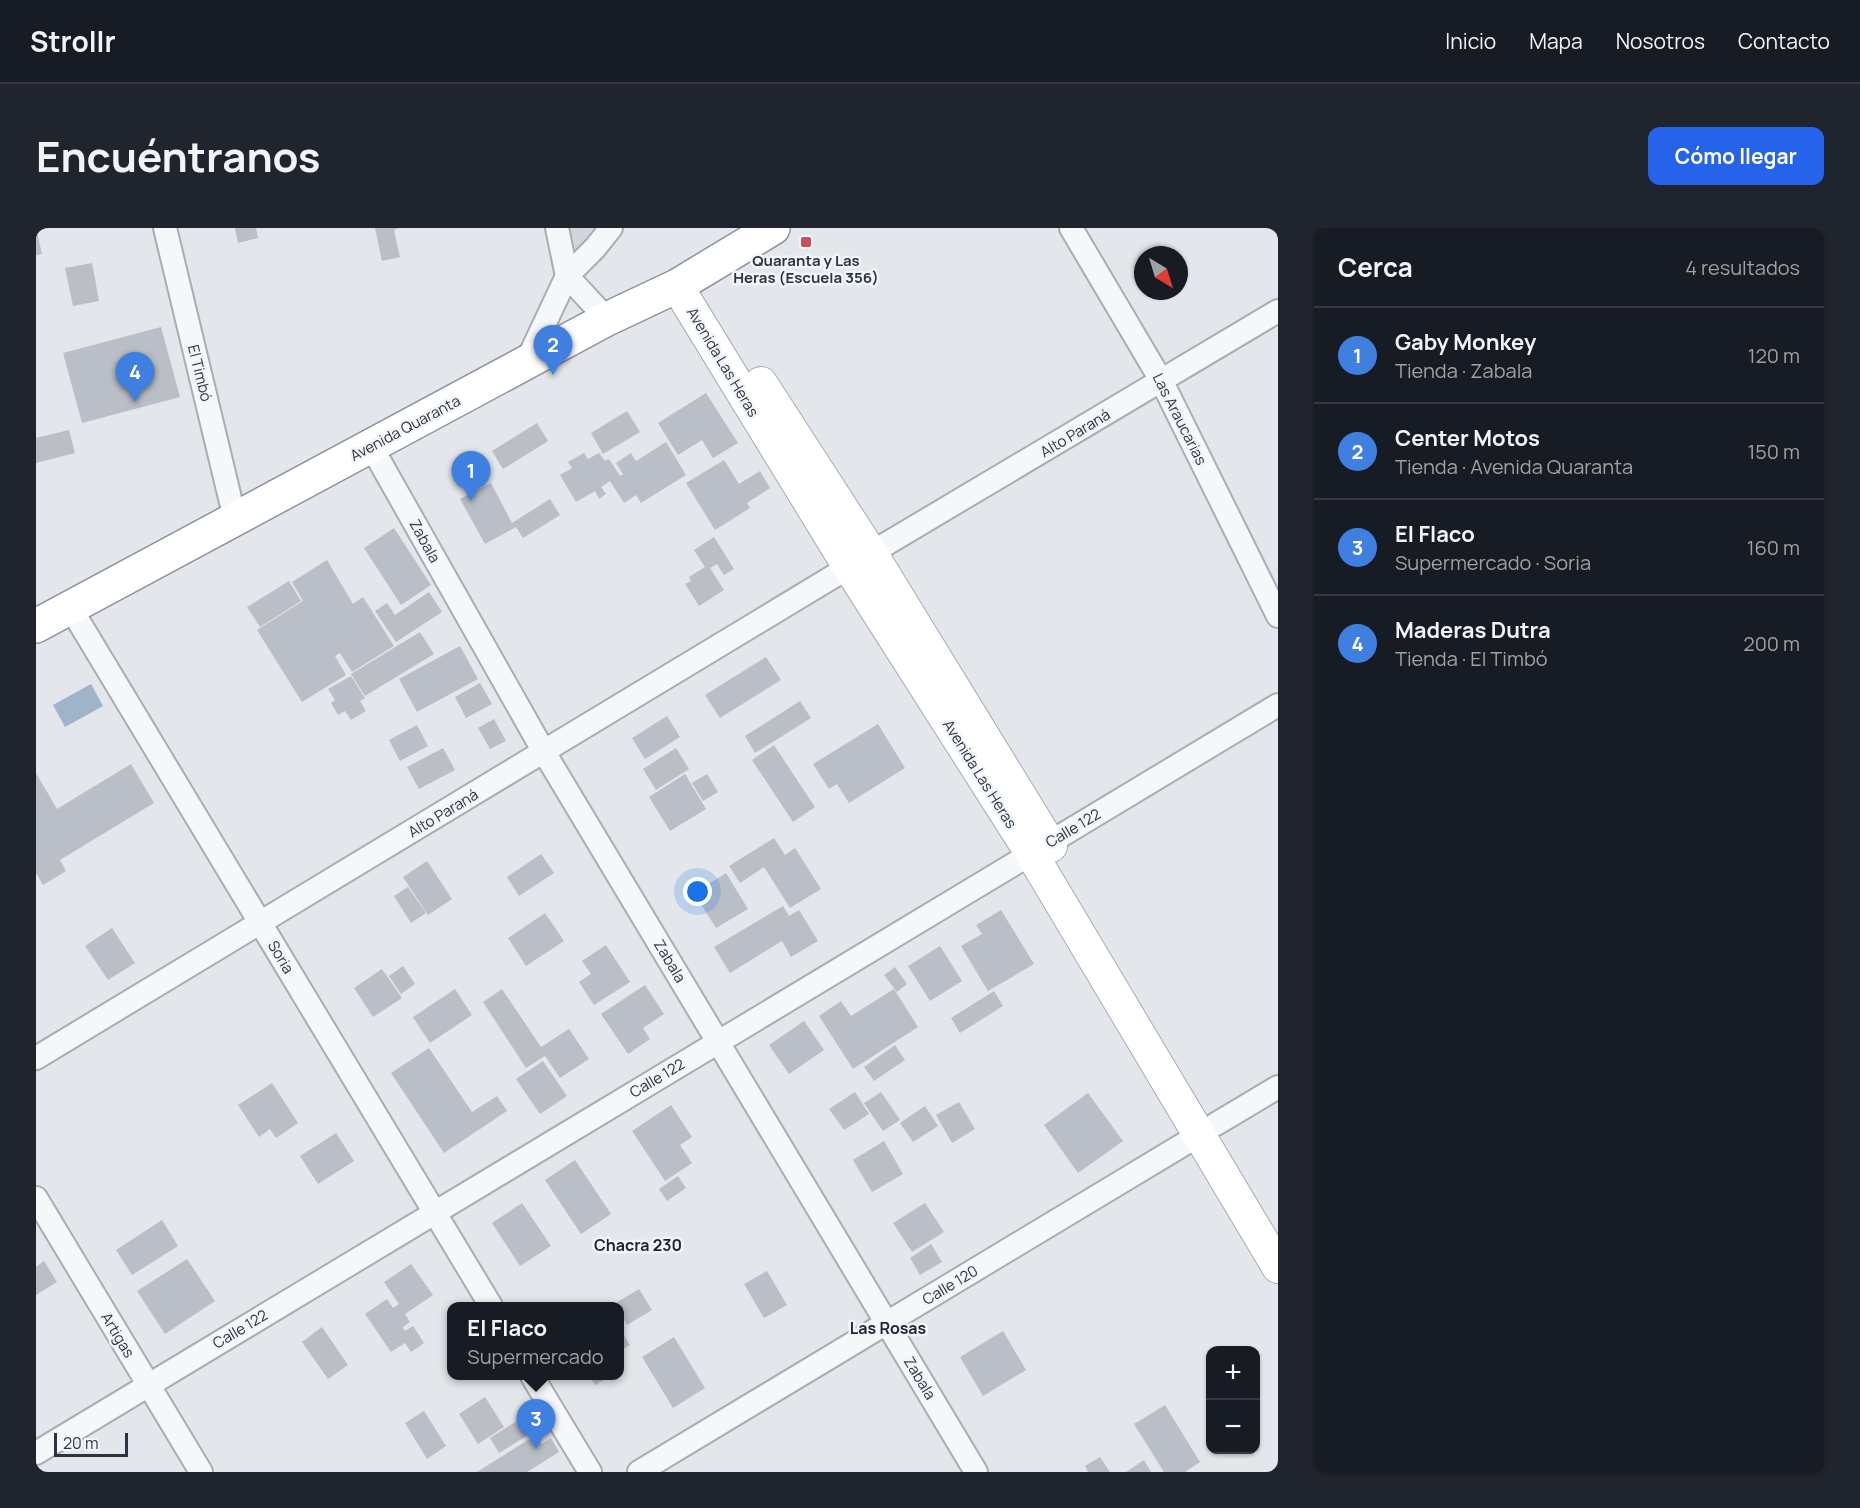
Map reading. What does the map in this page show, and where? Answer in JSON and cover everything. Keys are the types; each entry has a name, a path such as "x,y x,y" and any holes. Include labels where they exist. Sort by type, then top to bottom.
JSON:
{"highway":[{"name":"Avenida Quaranta","path":"36,626 607,319 685,281 773,228"}],"main road":[{"name":"Avenida Las Heras","path":"685,281 1040,848 1208,1130 1278,1267"},
{"name":"Avenida Las Heras","path":"1208,1130 1278,1229"}],"street":[{"name":"El Timbó","path":"165,228 235,519"},
{"path":"557,228 567,276 607,319"},
{"path":"526,363 567,276 595,249 611,228"},
{"name":"Las Araucarias","path":"1071,228 1162,382 1278,616"},
{"name":"Alto Paraná","path":"36,1058 860,560 1278,311"},
{"name":"Zabala","path":"371,446 544,752 976,1472"},
{"name":"Soria","path":"70,607 489,1302"},
{"name":"Calle 122","path":"36,1453 1278,705"},
{"name":"Calle 120","path":"639,1472 1278,1087"},
{"name":"Artigas","path":"36,1198 201,1472"},
{"path":"534,1380 590,1472"}],"shaded area":[{"path":"556,228 624,228 563,263"}],"water":[{"path":"91,684 103,706 65,727 53,705"}],"building":[{"path":"36,228 42,254 36,255"},
{"path":"235,228 256,228 258,238 238,243"},
{"path":"375,228 399,228 394,230 400,257 382,261"},
{"path":"92,263 99,301 73,306 65,268"},
{"path":"161,327 180,397 82,423 63,353"},
{"path":"706,393 738,443 713,458 702,440 678,455 658,423"},
{"path":"627,411 640,432 603,454 591,433"},
{"path":"537,423 548,441 503,469 492,451"},
{"path":"69,430 75,453 36,463 36,438"},
{"path":"666,442 686,475 641,503 636,495 624,503 610,481 601,487 606,494 599,499 595,491 576,502 560,475 572,468 568,462 584,453 588,459 599,453 605,461 609,459 620,476 623,474 616,463 631,453 636,461"},
{"path":"724,460 739,484 760,471 770,488 747,503 750,508 715,530 686,483"},
{"path":"491,483 512,523 550,499 560,515 523,538 516,527 485,544 460,499"},
{"path":"394,528 431,585 401,605 364,548"},
{"path":"714,537 734,569 724,575 717,564 710,568 724,590 699,606 685,584 691,581 689,577 705,567 694,550"},
{"path":"327,560 353,604 363,597 394,646 352,672 340,653 335,656 346,675 302,702 257,630 303,601 292,582"},
{"path":"289,581 301,601 260,627 247,607"},
{"path":"429,592 442,612 396,642 375,611 387,603 395,615"},
{"path":"420,632 434,654 365,696 351,674"},
{"path":"460,646 478,679 417,712 399,679"},
{"path":"766,657 781,680 720,718 705,695"},
{"path":"351,676 365,698 360,701 366,711 351,720 345,711 338,715 331,703 335,700 328,689"},
{"path":"480,683 492,704 466,718 455,697"},
{"path":"800,701 811,718 755,753 745,736"},
{"path":"667,716 680,737 645,759 632,738"},
{"path":"494,719 506,741 490,749 478,728"},
{"path":"878,724 905,768 849,803 837,784 829,789 813,764"},
{"path":"417,725 428,746 400,761 389,740"},
{"path":"774,745 815,807 793,822 752,760"},
{"path":"443,748 455,770 419,789 407,767"},
{"path":"676,748 689,769 656,790 643,769"},
{"path":"131,764 154,803 60,860 66,871 43,885 36,873 36,773 57,809"},
{"path":"685,774 706,809 670,831 649,797"},
{"path":"707,774 718,792 703,801 692,783"},
{"path":"774,838 785,855 795,848 821,889 790,908 764,867 740,883 729,866"},
{"path":"541,854 554,873 519,896 507,877"},
{"path":"427,861 452,899 428,915 403,877"},
{"path":"726,873 748,909 716,928 694,893"},
{"path":"408,887 426,913 411,923 394,896"},
{"path":"783,906 789,916 799,910 818,941 791,957 782,941 730,973 714,947"},
{"path":"1001,910 1034,964 988,991 961,946 982,934 976,925"},
{"path":"545,913 564,941 526,966 508,938"},
{"path":"112,928 135,963 108,980 85,946"},
{"path":"606,945 630,982 594,1005 579,982 591,974 582,961"},
{"path":"940,946 962,981 930,1001 908,966"},
{"path":"403,966 415,984 401,994 389,976"},
{"path":"895,967 907,984 897,992 884,975"},
{"path":"382,969 402,998 373,1017 354,988"},
{"path":"645,985 664,1014 643,1028 650,1039 628,1054 601,1014"},
{"path":"455,989 472,1015 430,1043 413,1017"},
{"path":"502,989 541,1047 569,1029 589,1059 560,1078 545,1056 526,1068 483,1002"},
{"path":"894,989 918,1027 853,1069 819,1016 841,1001 851,1016"},
{"path":"994,991 1003,1006 960,1033 951,1018"},
{"path":"804,1021 824,1050 789,1074 769,1045"},
{"path":"895,1045 905,1060 874,1081 864,1067"},
{"path":"429,1048 472,1112 497,1096 507,1111 444,1153 391,1073"},
{"path":"543,1061 567,1096 540,1114 516,1079"},
{"path":"272,1083 298,1123 276,1138 270,1129 259,1137 238,1105"},
{"path":"855,1092 869,1114 844,1130 829,1109"},
{"path":"881,1092 900,1120 883,1131 864,1103"},
{"path":"1088,1093 1123,1141 1078,1173 1044,1125"},
{"path":"959,1102 975,1129 952,1143 936,1115"},
{"path":"671,1105 692,1137 680,1145 692,1163 665,1181 632,1131"},
{"path":"925,1106 938,1126 913,1142 900,1123"},
{"path":"336,1133 354,1161 318,1184 300,1156"},
{"path":"884,1141 903,1174 872,1192 853,1160"},
{"path":"575,1160 611,1214 581,1234 545,1180"},
{"path":"678,1176 686,1188 667,1201 659,1189"},
{"path":"522,1203 551,1246 520,1266 492,1223"},
{"path":"925,1203 944,1232 912,1252 893,1223"},
{"path":"162,1220 178,1246 132,1275 116,1250"},
{"path":"931,1244 942,1262 920,1275 910,1258"},
{"path":"187,1259 215,1301 165,1334 137,1291"},
{"path":"44,1261 57,1282 36,1295 36,1267"},
{"path":"411,1264 433,1295 405,1314 410,1322 403,1327 405,1331 413,1326 424,1343 411,1352 405,1343 391,1352 365,1314 387,1299 393,1308 399,1304 384,1282"},
{"path":"767,1271 787,1305 764,1318 744,1284"},
{"path":"639,1289 652,1310 627,1325 624,1320 624,1302 617,1302"},
{"path":"322,1327 348,1365 328,1379 302,1342"},
{"path":"1003,1331 1026,1370 983,1396 960,1357"},
{"path":"624,1335 630,1345 624,1349"},
{"path":"674,1337 705,1388 673,1408 642,1357"},
{"path":"592,1380 604,1380 595,1385"},
{"path":"485,1397 504,1427 478,1444 459,1414"},
{"path":"1165,1405 1200,1462 1185,1472 1164,1472 1134,1424"},
{"path":"424,1411 446,1446 427,1459 405,1423"},
{"path":"531,1412 541,1427 499,1453 490,1438"},
{"path":"536,1435 542,1444 551,1438 559,1452 527,1472 477,1472"},
{"path":"1100,1457 1110,1472 1088,1472 1085,1466"},
{"path":"1144,1460 1151,1472 1126,1472"}],"place":[{"name":"Quaranta y Las Heras (Escuela 356)","path":"806,242"},
{"name":"Center Motos","path":"553,375"},
{"name":"Maderas Dutra","path":"135,402"},
{"name":"Gaby Monkey","path":"471,501"},
{"name":"El Flaco","path":"536,1449"}],"district":[{"name":"Chacra 230","path":"638,1245"},
{"name":"Las Rosas","path":"888,1328"}]}
